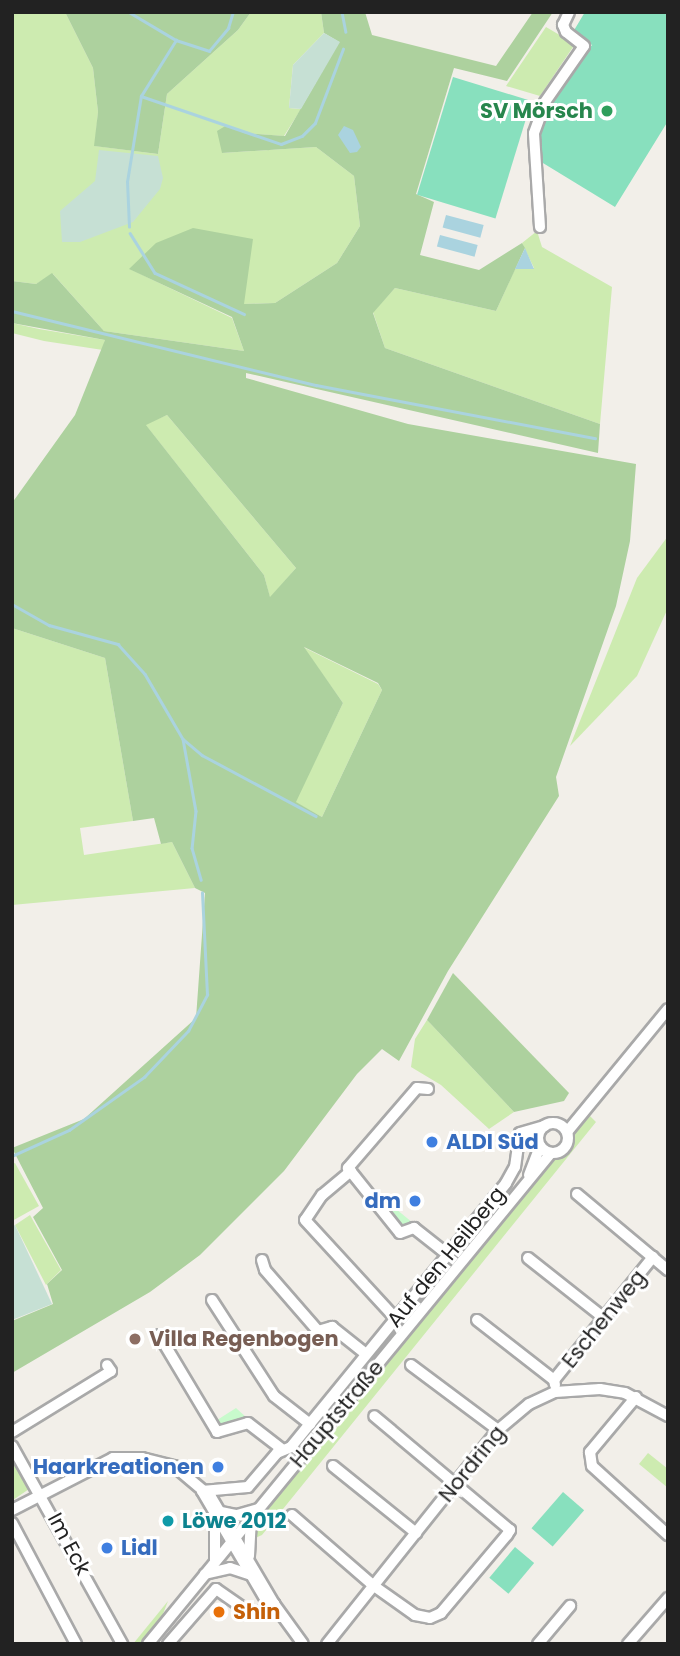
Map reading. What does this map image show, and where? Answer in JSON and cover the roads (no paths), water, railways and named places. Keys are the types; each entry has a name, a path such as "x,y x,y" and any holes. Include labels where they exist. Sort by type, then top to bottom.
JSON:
{"street":[{"path":"540,227 534,133 545,102 584,46 566,32 563,25 569,12"},
{"name":"Hauptstraße","path":"148,1644 551,1153 565,1147 563,1128 589,1104 668,1009"},
{"path":"428,1089 417,1088 348,1168 400,1233 414,1228 447,1254"},
{"path":"551,1153 539,1141 518,1139 524,1129 545,1126 563,1128"},
{"name":"Hauptstraße","path":"525,1184 545,1126"},
{"name":"Auf den Heilberg","path":"202,1491 248,1487 283,1450 291,1447 512,1174 518,1139"},
{"path":"351,1171 322,1195 305,1220 395,1318"},
{"path":"577,1194 668,1270"},
{"path":"528,1258 604,1318"},
{"name":"Eschenweg","path":"554,1380 653,1258"},
{"path":"262,1260 265,1270 318,1331 332,1327 366,1354"},
{"path":"212,1300 274,1396 310,1424"},
{"path":"477,1320 554,1380 555,1392"},
{"path":"159,1335 217,1432 248,1423 283,1450"},
{"path":"12,1432 111,1371 107,1365"},
{"path":"411,1365 498,1430"},
{"name":"Nordring","path":"327,1644 498,1430 529,1404 555,1392 588,1388 636,1397 668,1416"},
{"path":"636,1397 590,1452 592,1466 668,1535"},
{"path":"292,1515 374,1586 415,1615 430,1618 441,1613 510,1530 374,1416"},
{"name":"Im Eck","path":"12,1446 42,1494 122,1644"},
{"path":"12,1510 113,1458 128,1456 174,1466 202,1491 233,1539 266,1600 274,1604"},
{"path":"333,1466 416,1533"},
{"path":"218,1515 255,1513 249,1559"},
{"path":"215,1561 218,1515"},
{"path":"12,1523 76,1644"},
{"path":"233,1539 249,1559 274,1604 303,1644"},
{"path":"205,1574 230,1568 250,1574"},
{"path":"168,1644 216,1589 256,1614 274,1604"},
{"path":"628,1644 668,1598"},
{"path":"538,1644 570,1606"}],"water":[{"path":"344,126 353,130 361,147 357,152 350,153 338,135"},
{"path":"446,215 484,225 480,238 443,228"},
{"path":"440,235 478,245 475,257 437,247"},
{"path":"525,248 534,269 515,269"}],"waterway":[{"path":"129,12 176,40 209,51 228,28 233,12"},
{"path":"342,12 346,32"},
{"path":"129,227 127,182 141,96 176,40"},
{"path":"141,96 281,144 302,136 315,123 343,49"},
{"path":"130,233 155,273 244,314"},
{"path":"12,311 316,385 595,438"},
{"path":"12,604 49,625 118,644 145,674 183,739 202,755 316,816"},
{"path":"183,739 196,811 192,848 201,880"},
{"path":"12,1156 69,1130 144,1077 188,1031 207,995 202,893"}],"place":[{"name":"SV Mörsch","path":"607,111"},
{"name":"ALDI Süd","path":"432,1142"},
{"name":"dm","path":"415,1201"},
{"name":"Villa Regenbogen","path":"135,1339"},
{"name":"Haarkreationen","path":"218,1467"},
{"name":"Löwe 2012","path":"168,1521"},
{"name":"Lidl","path":"107,1548"},
{"name":"Shin","path":"219,1612"}]}
